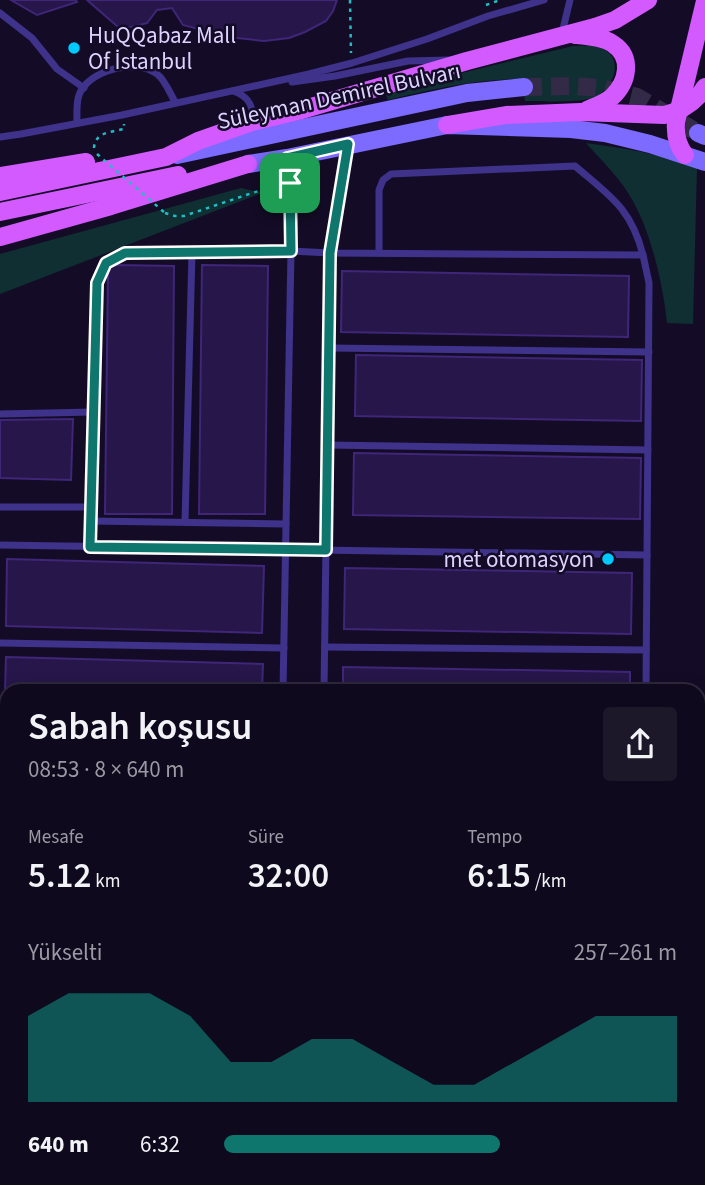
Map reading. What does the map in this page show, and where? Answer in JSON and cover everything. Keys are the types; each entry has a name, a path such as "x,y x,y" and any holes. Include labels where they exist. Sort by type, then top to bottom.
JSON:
{"main road":[{"path":"0,192 166,157 198,141 252,122 595,27 615,20 648,0"},
{"path":"685,155 676,135 677,112 705,1"},
{"path":"562,34 610,42 617,46 626,61 627,72 613,96 581,112"},
{"name":"Süleyman Demirel Bulvarı","path":"166,157 467,93 524,87"},
{"path":"447,125 506,115 581,112 653,115 677,112 691,103 705,87"},
{"name":"Süleyman Demirel Bulvarı","path":"248,164 447,125 571,129 605,133 705,162"},
{"path":"0,176 134,155 166,157"},
{"path":"0,212 185,173 248,164"},
{"path":"0,237 248,164"}],"lane":[{"path":"0,137 122,115 352,63 488,16 544,0"},
{"path":"562,34 570,0"},
{"path":"0,13 32,38 57,69 84,88"},
{"path":"260,85 335,76 408,61 467,61"},
{"path":"77,123 79,95 92,77 111,69 138,67 156,73 175,102"},
{"path":"232,91 248,99 253,107 252,122"},
{"path":"324,684 330,253 348,144"},
{"path":"283,684 291,251 287,158"},
{"path":"379,253 379,190 383,180 391,174 575,166 620,205 636,232 649,283 646,684"},
{"path":"185,522 192,252"},
{"path":"90,547 97,283 106,263 125,253 192,252 643,255"},
{"path":"329,348 649,352"},
{"path":"0,414 94,412"},
{"path":"327,445 648,450"},
{"path":"0,508 91,508"},
{"path":"91,521 286,524"},
{"path":"0,545 647,555"},
{"path":"0,643 284,648"},
{"path":"324,647 646,650"}],"path":[{"path":"349,0 352,63"},
{"path":"122,115 124,129 98,136 94,145 97,155 165,213 184,216 290,183"}],"green space":[{"path":"573,46 601,48 609,53 615,67 614,75 606,89 586,100 525,101 522,79 471,83 388,100 385,93 429,81"},
{"path":"586,143 656,155 697,167 693,324 667,323 659,273 636,206 614,173"},
{"path":"241,188 262,193 0,294 0,254"}],"building":[{"path":"11,0 76,0 77,2 37,15"},
{"path":"87,0 337,0 326,21 289,38 264,41 228,37 183,25 172,8 157,10 147,23 131,27 117,26"},
{"path":"202,265 268,266 265,514 199,514"},
{"path":"174,266 172,514 105,514 108,272 110,267"},
{"path":"342,271 629,276 628,337 341,332"},
{"path":"356,355 642,360 641,421 355,416"},
{"path":"73,419 71,480 0,478 0,420"},
{"path":"354,453 641,458 640,519 353,515"},
{"path":"7,559 264,566 262,633 6,626"},
{"path":"345,568 632,573 631,634 344,629"},
{"path":"6,657 263,664 262,684 5,684"},
{"path":"343,667 630,672 630,684 343,684"}],"tunnel":[{"path":"524,87 601,88 637,97 698,133"}],"place":[{"name":"HuQQabaz Mall Of İstanbul","path":"74,48"},
{"name":"met otomasyon","path":"608,559"}],"route":[{"path":"348,144 330,253 326,550 90,547 97,283 106,263 125,253 291,251 290,183 287,158 348,144"}]}
